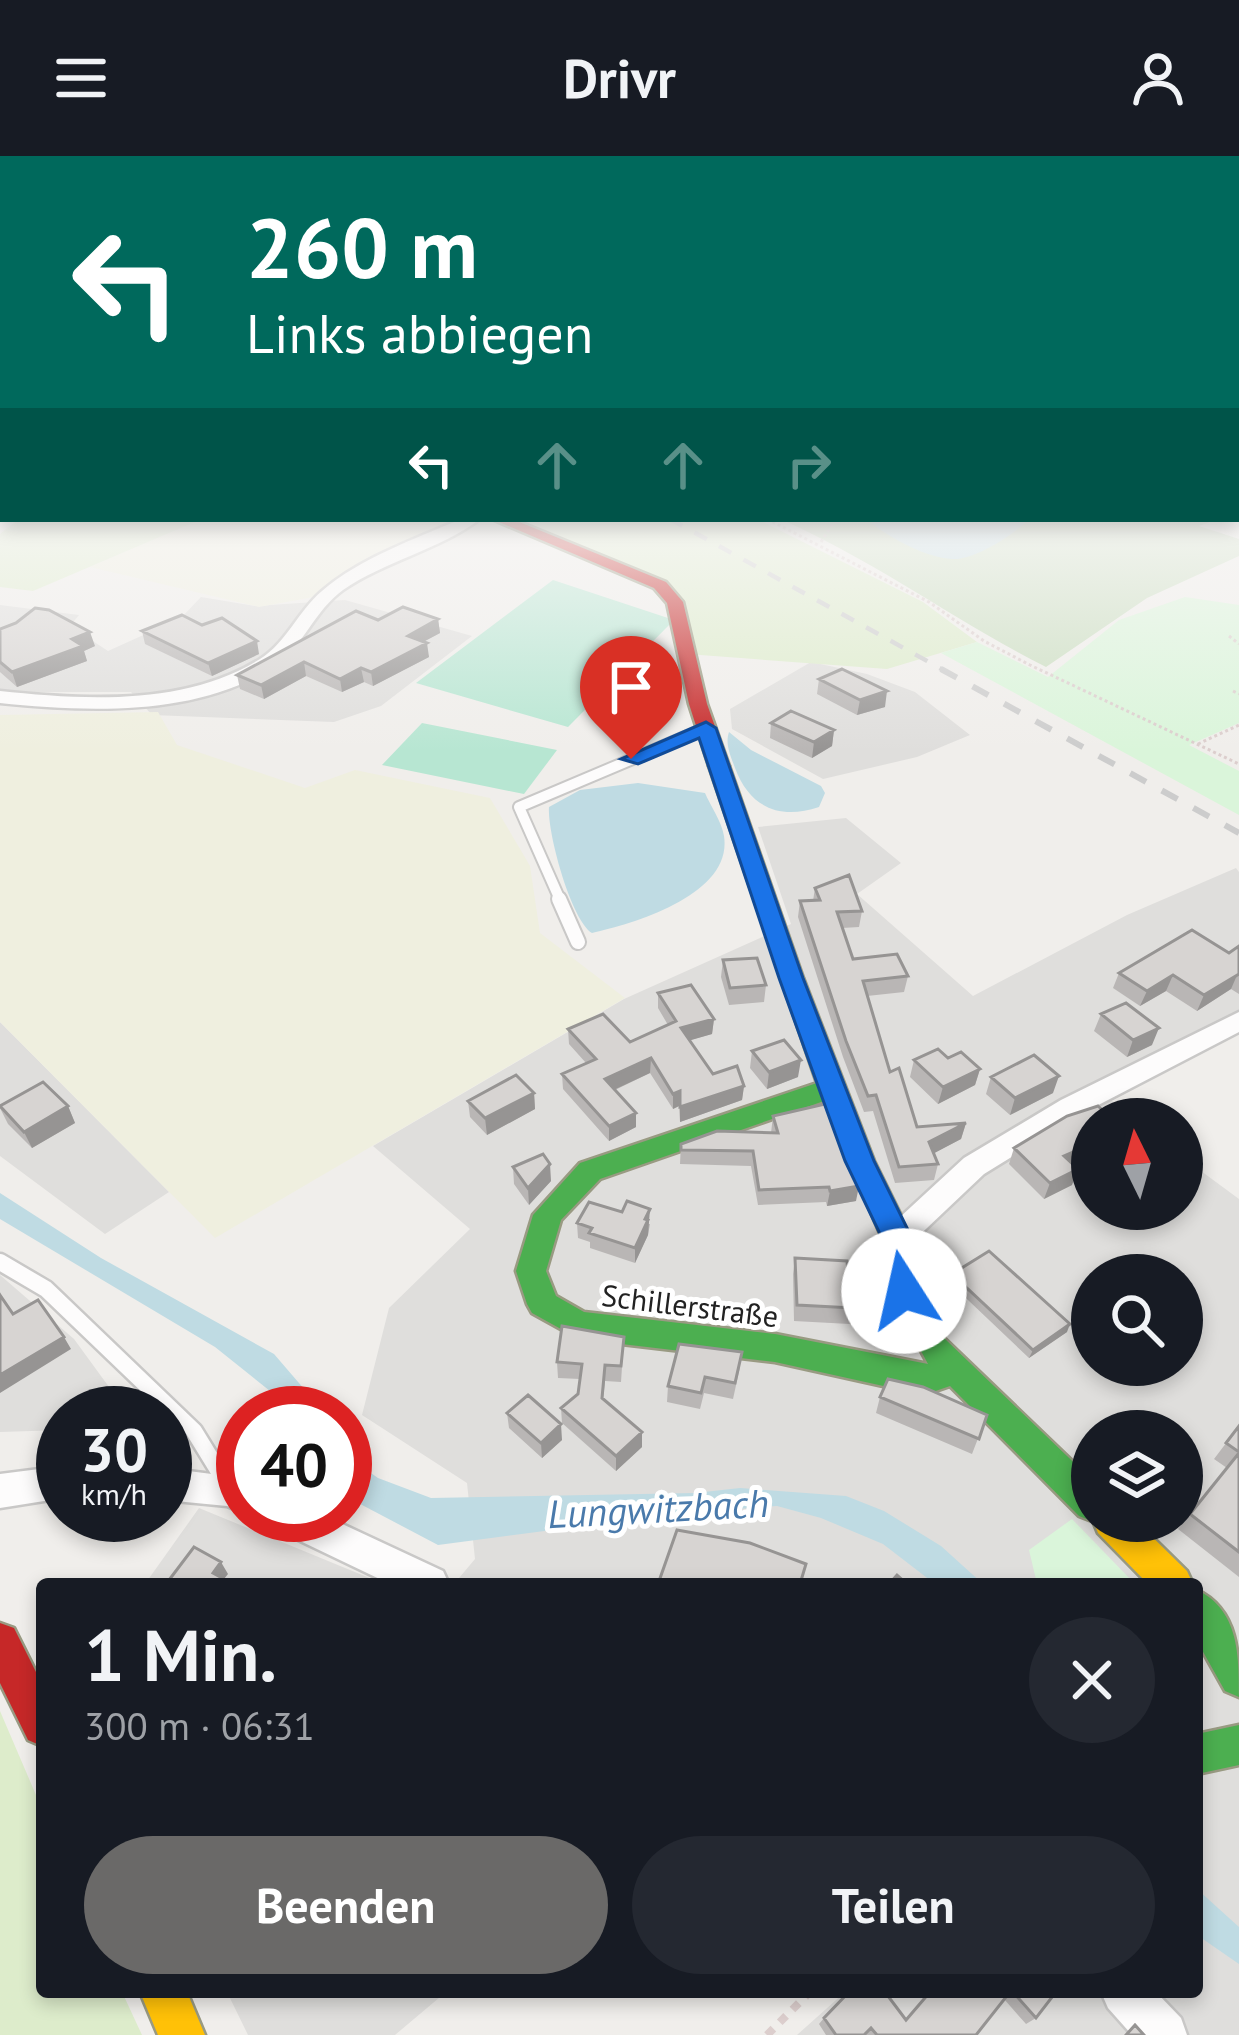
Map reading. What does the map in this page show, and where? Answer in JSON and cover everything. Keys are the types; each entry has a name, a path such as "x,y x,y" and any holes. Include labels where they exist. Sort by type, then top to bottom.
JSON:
{"street":[{"path":"0,697 70,702 197,692 270,661 296,636 327,594 361,577"},
{"path":"638,577 660,585 674,602 706,728 860,1161 897,1238 904,1291 934,1349 1071,1484"},
{"path":"897,1238 974,1166 1070,1107 1239,1021"},
{"name":"Schillerstraße","path":"833,1088 590,1171 548,1214 531,1271 543,1304 579,1325 775,1348 924,1380 954,1370"},
{"path":"0,1491 36,1486"},
{"path":"341,1542 417,1578"},
{"path":"1132,1542 1168,1578"},
{"path":"1203,1617 1239,1677"},
{"path":"0,1642 36,1714"},
{"path":"1203,1753 1239,1745"},
{"path":"166,1998 182,2035"},
{"path":"1130,1998 1164,2035"}],"lane":[{"path":"578,942 519,807 706,728"},
{"path":"0,1262 46,1289 194,1431 216,1463"}],"path":[{"path":"882,577 929,602 984,641 1239,764"},
{"path":"1229,636 1239,644"},
{"path":"1198,744 1239,725"},
{"path":"767,2035 804,1998"}],"shaded area":[{"path":"201,597 255,606 345,600 472,636 381,706 334,722 152,715 131,692 0,692 0,605 79,615 70,626 108,651 181,618"},
{"path":"811,662 867,674 915,692 970,735 917,757 823,779 732,729 730,709"},
{"path":"846,818 901,863 857,894 973,996 1127,915 1236,868 1239,872 1239,1014 1093,1083 1109,1098 1071,1098 1071,1230 1203,1230 1203,1172 1239,1199 1239,2035 797,2035 838,1998 1203,1998 1203,1578 459,1578 475,1559 467,1483 372,1421 369,1386 389,1308 470,1229 373,1146 624,999 791,924 758,827"},
{"path":"0,1022 169,1192 105,1234 0,1156"},
{"path":"0,1275 74,1339 108,1386 36,1386 36,1431 0,1432"},
{"path":"199,1508 216,1515 216,1542 282,1542 369,1578 149,1578 175,1542 192,1542 192,1518"},
{"path":"230,1998 439,1998 395,2035 248,2035"}],"green space":[{"path":"0,577 67,577 33,591 0,587"},
{"path":"131,577 354,577 319,596 259,607"},
{"path":"640,577 872,577 923,602 977,642 887,669 687,654 660,585"},
{"path":"888,577 1194,577 1147,598 1046,667"},
{"path":"553,580 674,620 568,727 416,683"},
{"path":"1185,597 1239,605 1239,723 1189,745 1239,771 1239,815 941,653 977,642 1048,677 1119,620"},
{"path":"158,712 177,745 305,788 355,770 490,798 530,866 540,933 625,998 215,1238 0,1022 0,715"},
{"path":"422,723 557,750 524,794 382,765"},
{"path":"1071,1520 1071,1542 1094,1542 1129,1578 1036,1578 1029,1550"},
{"path":"0,1711 36,1795 36,1998 125,1998 142,2035 0,2035"}],"water":[{"path":"729,732 751,750 821,786 825,793 819,807 779,811 758,801 735,768"},
{"path":"638,783 705,793 723,831 723,856 698,890 678,902 592,933 576,911 562,874 549,807 580,790"},
{"path":"0,1193 101,1258 274,1354 302,1386 264,1386 215,1347 0,1219"},
{"name":"Lungwitzbach","path":"372,1474 431,1498 740,1488 846,1496 884,1511 941,1546 976,1578 927,1578 883,1544 777,1506 682,1513 438,1545 372,1510"},
{"path":"1203,1894 1239,1927 1239,1964 1203,1939"}],"building":[{"path":"403,607 438,619 408,636 427,643 371,672 361,668 340,679 304,662 261,685 237,675 356,611 378,620"},
{"path":"35,608 49,610 90,632 72,639 83,646 12,672 0,662 0,629"},
{"path":"182,615 202,625 222,618 257,641 208,663 142,631"},
{"path":"842,669 887,691 860,700 819,679"},
{"path":"791,711 834,730 814,742 771,723"},
{"path":"849,875 862,911 837,912 853,959 897,954 908,976 863,981 890,1072 899,1068 917,1127 966,1123 929,1142 938,1164 899,1167 876,1095 868,1096 846,1041 800,901 820,900 815,888"},
{"path":"1192,930 1229,953 1239,946 1239,974 1204,995 1173,975 1147,991 1119,973"},
{"path":"757,958 766,985 730,988 723,960"},
{"path":"691,985 714,1019 681,1028 713,1074 737,1066 744,1086 680,1107 680,1091 673,1094 651,1058 605,1079 636,1113 609,1126 562,1074 596,1059 568,1029 603,1014 630,1042 676,1021 658,993"},
{"path":"1126,1003 1159,1028 1133,1040 1101,1014"},
{"path":"784,1040 801,1060 769,1072 752,1051"},
{"path":"938,1049 948,1058 961,1052 980,1069 943,1087 914,1060"},
{"path":"1034,1055 1059,1076 1015,1098 991,1077"},
{"path":"516,1075 534,1093 485,1118 468,1101"},
{"path":"43,1082 68,1106 24,1132 0,1106"},
{"path":"825,1104 859,1186 830,1191 829,1187 759,1190 753,1151 681,1150 681,1144 717,1131 778,1133 773,1116"},
{"path":"1071,1115 1071,1153 1064,1156 1071,1162 1071,1172 1050,1183 1014,1148"},
{"path":"543,1154 550,1164 528,1188 513,1167"},
{"path":"627,1201 650,1209 635,1248 589,1233 592,1228 577,1223 589,1202 622,1212"},
{"path":"989,1251 1070,1324 1033,1350 952,1274"},
{"path":"795,1258 847,1261 848,1272 869,1273 872,1309 797,1305"},
{"path":"0,1295 13,1314 38,1300 64,1337 0,1375"},
{"path":"562,1326 624,1337 621,1366 605,1365 602,1398 642,1432 616,1456 561,1408 578,1394 582,1364 557,1362"},
{"path":"679,1344 742,1352 735,1383 705,1377 701,1393 668,1386"},
{"path":"888,1379 923,1387 987,1415 979,1439 880,1397"},
{"path":"528,1395 561,1424 541,1443 507,1413"},
{"path":"1239,1426 1239,1452 1226,1443"},
{"path":"1239,1453 1239,1552 1203,1524 1203,1498"},
{"path":"677,1530 750,1543 806,1564 802,1578 660,1578"},
{"path":"194,1547 221,1562 213,1573 222,1578 171,1578"},
{"path":"843,1998 890,1998 906,2020 925,1998 1005,1998 976,2035 877,2035 871,2028 864,2035 836,2035 824,2018"},
{"path":"1018,1998 1051,1998 1036,2018"}],"railway":[{"path":"774,577 947,672"},
{"path":"941,669 1239,833"}],"traffic: fast":[{"path":"719,766 860,1161 897,1238 905,1291 934,1349 1071,1483"},
{"path":"833,1088 590,1171 548,1215 531,1271 543,1304 579,1325 775,1348 924,1380 954,1370"},
{"path":"1203,1617 1239,1677"},
{"path":"1203,1753 1239,1745"}],"traffic: slow":[{"path":"1132,1542 1168,1578"},
{"path":"166,1998 182,2035"}],"traffic: jam":[{"path":"640,577 660,585 675,602 698,704 719,766"},
{"path":"0,1642 36,1714"}],"route":[{"path":"631,759 706,728 791,978 860,1161 897,1238 904,1291"}]}
